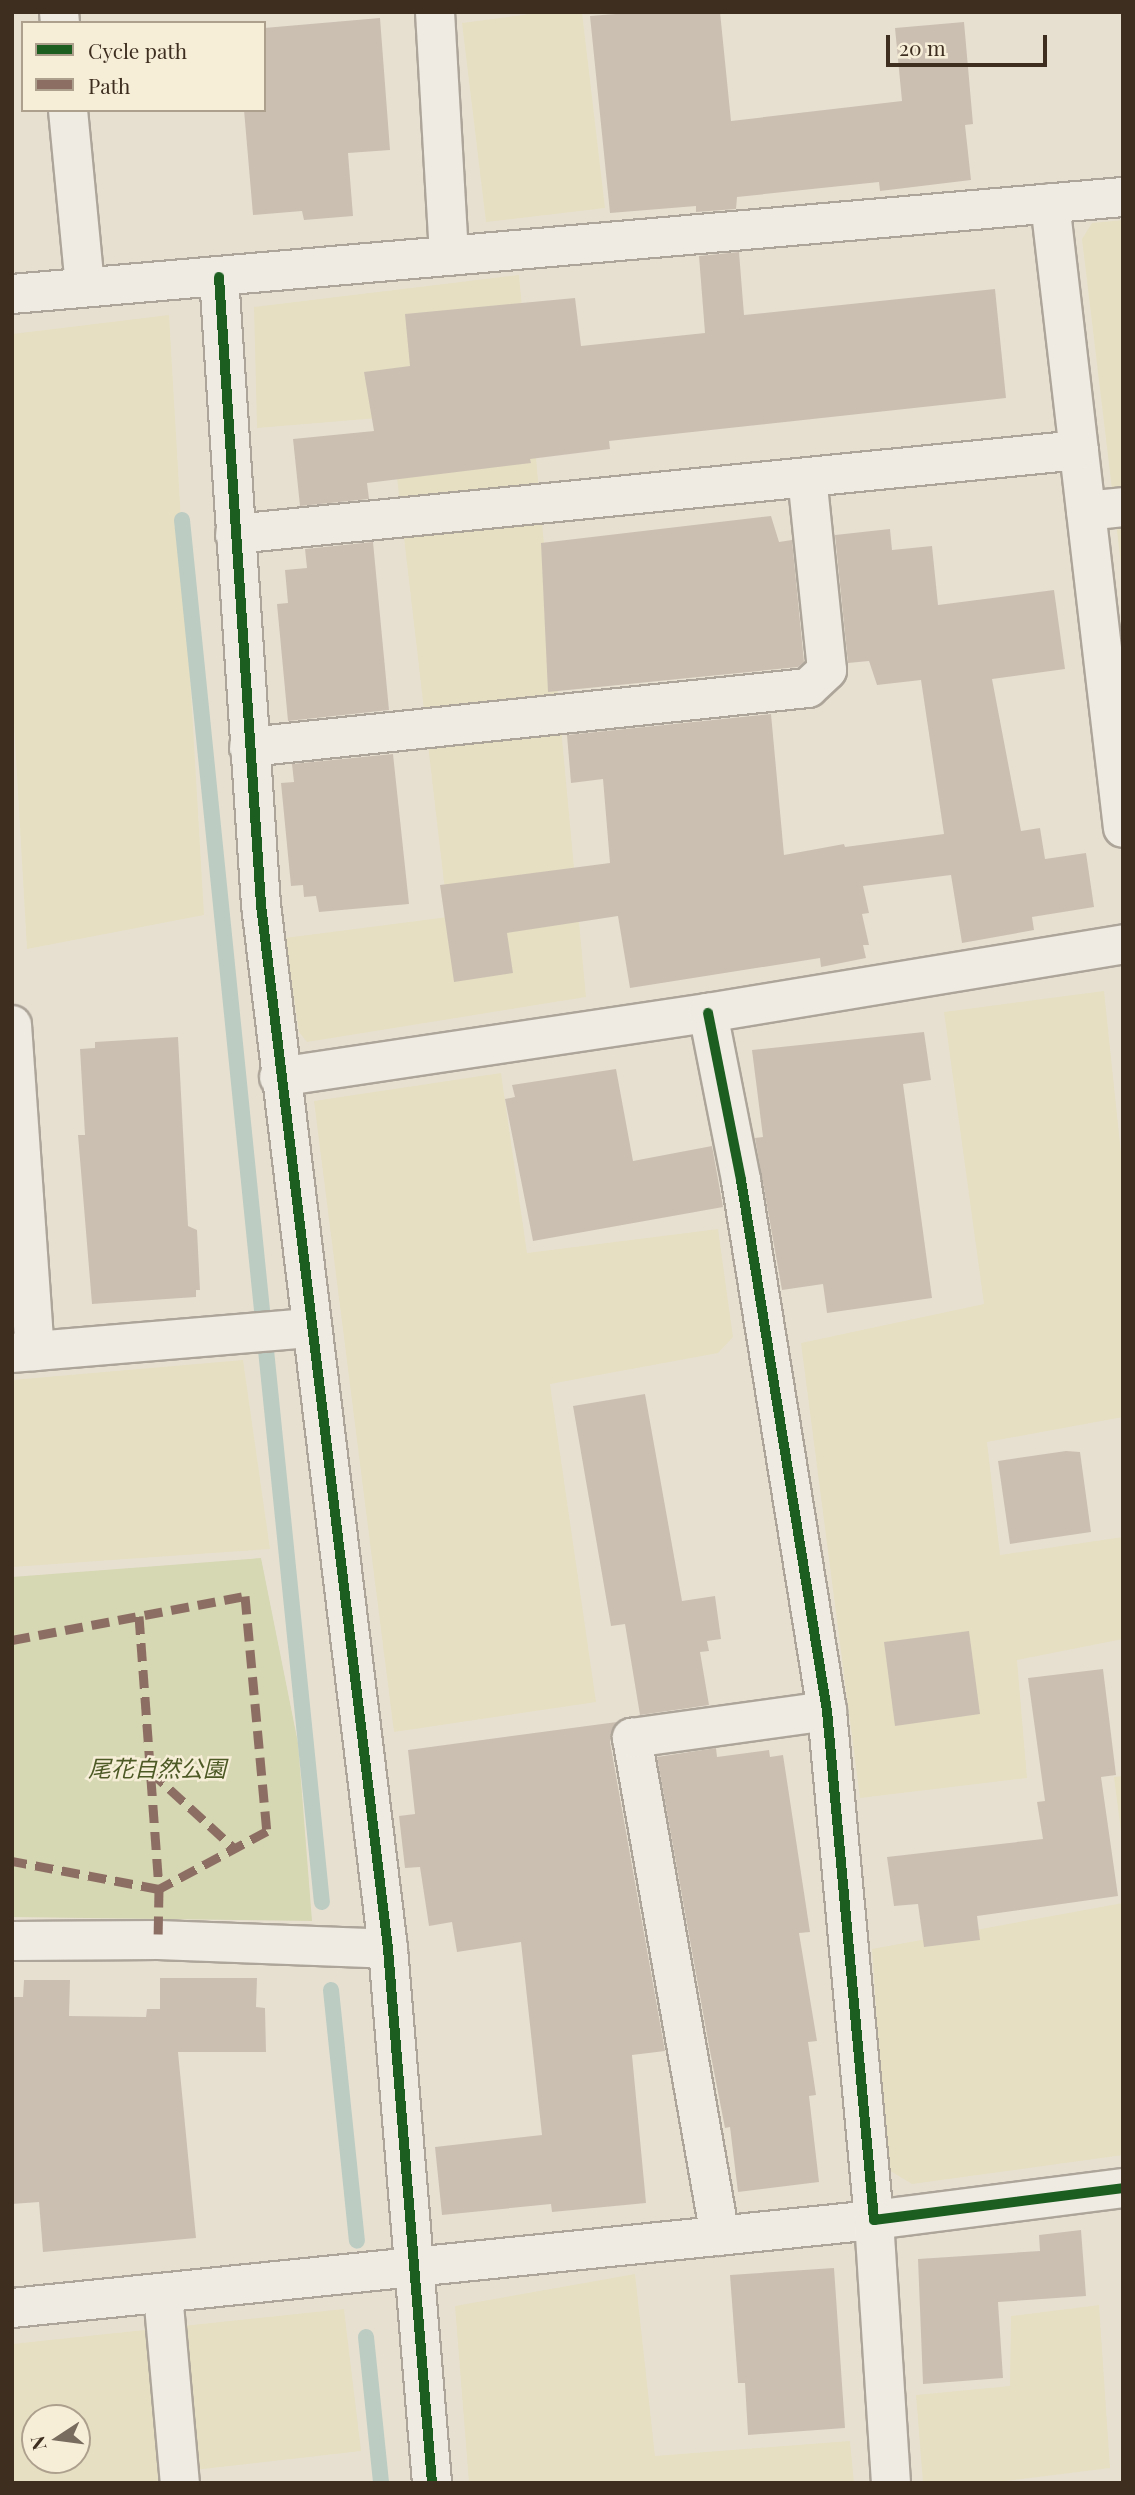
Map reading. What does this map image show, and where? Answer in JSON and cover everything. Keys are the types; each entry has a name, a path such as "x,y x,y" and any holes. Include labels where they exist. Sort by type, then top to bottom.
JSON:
{"street":[{"path":"435,12 449,256"},
{"path":"68,112 85,287"},
{"path":"12,294 1123,197"},
{"path":"1050,203 1079,450 1104,509 1123,828"},
{"path":"219,276 249,747 279,1077 388,1949 432,2483"},
{"path":"235,534 1079,450"},
{"path":"249,747 808,688 827,670 807,477"},
{"path":"279,1077 708,1013 1123,944"},
{"path":"708,1013 741,1180 827,1711 874,2220 891,2483"},
{"path":"12,1025 23,1352 311,1328"},
{"path":"720,2236 632,1738 827,1711"},
{"path":"12,1941 158,1940 388,1949"},
{"path":"12,2308 874,2220 1123,2188"},
{"path":"163,2294 180,2483"}],"shaded area":[{"path":"545,12 582,12 605,208 486,222 462,23"},
{"path":"1123,220 1123,581 1082,239 1092,223"},
{"path":"519,275 586,997 307,1042 299,1032 285,938 448,917 390,417 257,428 254,307"},
{"path":"169,315 204,915 27,949 12,688 12,334"},
{"path":"1104,991 1123,1172 1123,1417 987,1442 1000,1555 1123,1537 1123,1639 1017,1660 1027,1778 860,1798 801,1343 984,1304 944,1012"},
{"path":"501,1073 527,1253 718,1229 733,1337 718,1353 550,1384 596,1702 394,1732 314,1101"},
{"path":"243,1360 270,1549 12,1567 12,1380"},
{"path":"1123,1776 1123,1847 1114,1777"},
{"path":"1123,1903 1123,2155 912,2184 887,2169 872,1949"},
{"path":"635,2274 655,2456 850,2441 854,2483 469,2483 455,2306"},
{"path":"1099,2305 1110,2468 989,2483 923,2483 916,2395 1010,2386 1011,2316"},
{"path":"344,2309 361,2451 194,2470 195,2483 12,2483 12,2344"}],"green space":[{"name":"尾花自然公園","path":"261,1558 298,1743 312,1921 12,1917 12,1577"}],"building":[{"path":"641,12 720,12 731,121 902,101 895,28 964,22 973,124 965,125 971,180 880,191 879,182 737,197 736,209 696,212 696,206 610,213 590,16"},
{"path":"380,18 390,150 348,153 353,216 304,220 302,211 253,215 244,112 266,112 266,28"},
{"path":"739,252 744,315 995,289 1006,398 609,441 610,449 530,459 531,463 367,483 369,499 300,506 293,439 374,431 364,372 410,366 405,314 575,298 581,346 705,333 699,256"},
{"path":"771,516 779,542 792,540 804,662 798,667 548,692 541,543"},
{"path":"890,529 892,550 932,546 938,605 1054,590 1065,669 992,679 1021,831 1040,828 1045,859 1086,853 1094,907 1032,917 1034,930 962,943 951,875 863,886 869,913 862,914 869,945 863,945 866,958 821,967 820,958 630,988 618,916 507,933 513,973 454,982 440,885 610,863 603,779 571,783 567,735 771,714 784,855 844,844 845,847 944,834 921,680 877,685 869,661 848,663 835,535"},
{"path":"373,542 389,710 288,721 277,604 288,603 285,570 307,568 305,549"},
{"path":"393,754 409,904 319,912 316,896 304,897 303,885 291,886 281,783 294,782 292,764"},
{"path":"924,1032 931,1080 903,1084 932,1298 827,1313 823,1284 782,1290 755,1138 763,1137 752,1050"},
{"path":"178,1037 188,1226 197,1230 200,1290 196,1290 196,1297 92,1304 78,1135 85,1135 80,1049 95,1048 95,1042"},
{"path":"616,1069 633,1161 712,1146 723,1207 533,1241 505,1099 515,1097 512,1085"},
{"path":"645,1394 682,1601 715,1596 721,1639 707,1641 709,1651 700,1652 709,1705 640,1715 625,1624 611,1626 573,1406"},
{"path":"1066,1451 1080,1452 1091,1532 1010,1544 998,1461"},
{"path":"969,1631 980,1714 895,1726 884,1642"},
{"path":"1103,1669 1116,1775 1101,1777 1118,1896 977,1916 980,1940 924,1947 918,1904 894,1906 887,1857 1043,1839 1037,1802 1045,1801 1028,1678"},
{"path":"617,1722 610,1742 665,2051 632,2055 646,2203 552,2212 551,2204 442,2215 435,2147 542,2135 521,1942 457,1952 452,1922 429,1926 420,1867 405,1868 399,1816 415,1814 408,1750"},
{"path":"716,1748 717,1757 769,1750 770,1757 783,1755 810,1932 799,1933 817,2041 808,2042 816,2095 809,2096 819,2182 738,2192 730,2127 725,2128 657,1757"},
{"path":"160,1978 257,1978 256,2007 265,2008 266,2052 178,2052 196,2238 43,2252 39,2202 12,2204 12,1997 23,1997 24,1980 70,1980 69,2016 146,2017 147,2009 160,2009"},
{"path":"1081,2230 1086,2296 998,2302 1003,2378 923,2384 918,2259 1040,2251 1039,2235"},
{"path":"834,2268 845,2428 748,2435 745,2383 738,2383 730,2275"}],"waterway":[{"path":"182,520 322,1902"},
{"path":"331,1990 357,2241"},
{"path":"366,2337 381,2483"}],"marked path":[{"path":"12,1640 245,1596 267,1831 159,1889 12,1861"},
{"path":"139,1616 159,1889 158,1940"},
{"path":"150,1771 234,1848"}],"cycle path":[{"path":"219,277 261,905 388,1949 432,2483"},
{"path":"708,1013 741,1180 827,1711 874,2220 1123,2188"}]}
